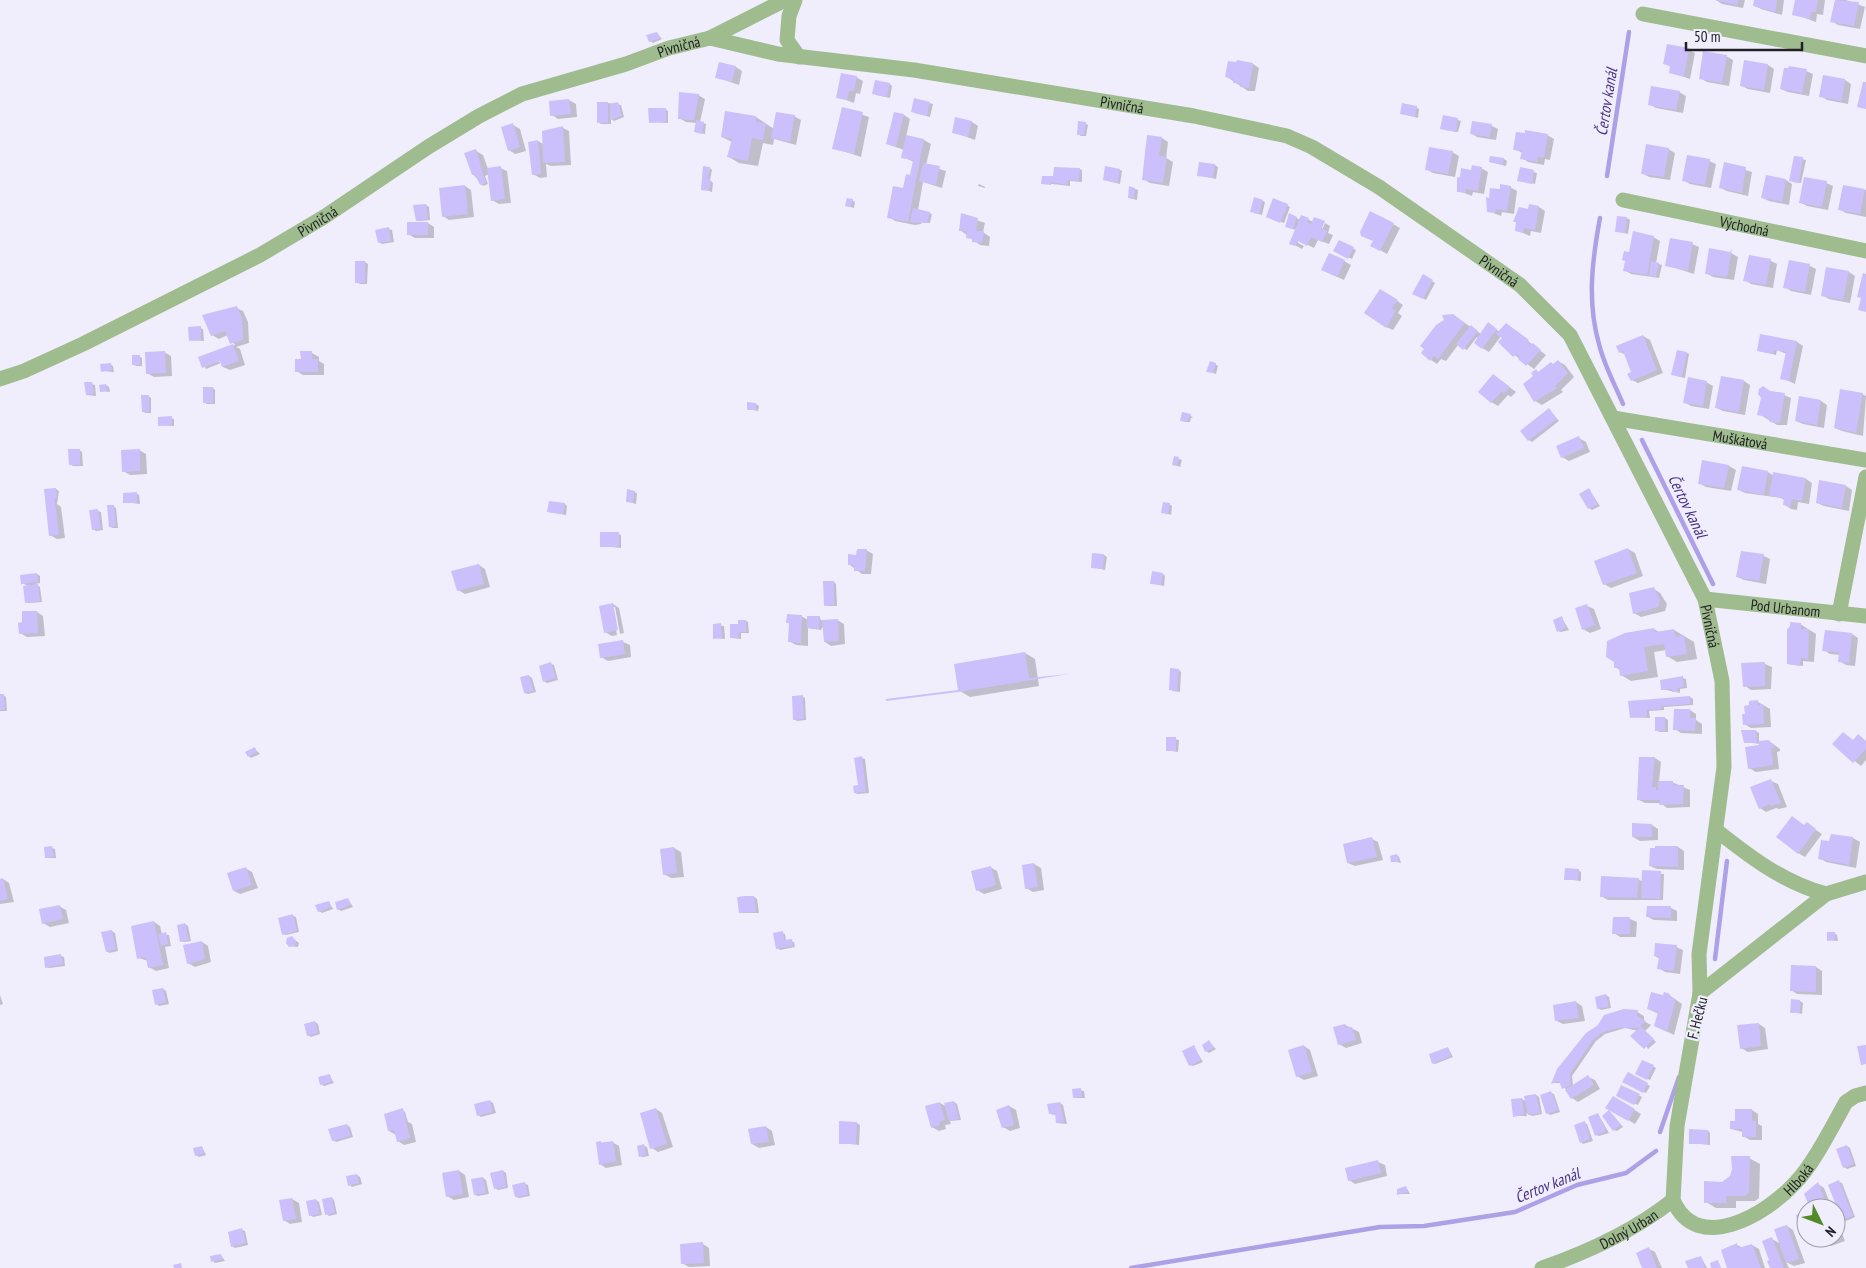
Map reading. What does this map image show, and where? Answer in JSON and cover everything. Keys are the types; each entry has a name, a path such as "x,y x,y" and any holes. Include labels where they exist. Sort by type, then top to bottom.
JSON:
{"street":[{"path":"710,38 785,0"},
{"path":"795,0 789,16 787,40 799,57"},
{"path":"1643,14 1866,56"},
{"name":"Pivničná","path":"0,379 24,371 83,344 260,255 428,147 479,116 522,94 626,64 669,48 710,38 799,57 914,70 1194,116 1287,136 1312,147 1379,187 1520,285 1570,335 1705,599 1722,681 1724,767 1699,954 1700,993"},
{"name":"Východná","path":"1623,200 1866,251"},
{"name":"Muškátová","path":"1613,418 1866,460"},
{"path":"1839,614 1866,477"},
{"name":"Pod Urbanom","path":"1705,599 1866,616"},
{"path":"1716,830 1748,856 1782,877 1826,894"},
{"name":"F. Hečku","path":"1673,1200 1677,1126 1700,993 1826,894 1866,882"},
{"name":"Hlboká","path":"1701,1228 1724,1227 1736,1223 1756,1214 1777,1199 1796,1182 1846,1102 1855,1096 1866,1093"},
{"name":"Dolný Urban","path":"1542,1268 1603,1244 1646,1219 1673,1200 1678,1211 1689,1222 1701,1228"}],"building":[{"path":"1715,0 1738,0 1737,5"},
{"path":"1754,0 1777,0 1775,12 1753,6"},
{"path":"1795,0 1818,0 1816,12 1811,12 1810,19 1792,15"},
{"path":"1835,0 1859,2 1854,26 1830,22"},
{"path":"657,32 660,38 649,42 646,35"},
{"path":"1667,44 1689,48 1684,77 1669,73 1670,66 1663,64"},
{"path":"1703,51 1727,55 1722,83 1699,79"},
{"path":"1237,60 1253,63 1249,88 1240,87 1241,84 1233,83 1233,79 1225,77 1228,61 1236,62"},
{"path":"1744,60 1768,64 1764,90 1740,86"},
{"path":"719,62 736,66 732,82 715,78"},
{"path":"1789,66 1807,69 1802,93 1780,89 1784,68"},
{"path":"841,73 857,76 854,91 849,91 847,100 836,98"},
{"path":"1823,75 1845,79 1842,101 1819,97"},
{"path":"875,80 890,83 887,97 872,94"},
{"path":"1863,82 1866,82 1866,109 1857,107"},
{"path":"1651,86 1680,91 1676,110 1648,105"},
{"path":"679,92 699,94 694,120 678,119"},
{"path":"914,98 930,102 927,116 911,112"},
{"path":"569,99 571,114 550,116 549,101"},
{"path":"597,102 608,102 608,123 597,123"},
{"path":"618,102 622,116 610,120 610,104"},
{"path":"1402,103 1417,106 1415,117 1400,114"},
{"path":"842,107 863,112 854,154 832,149"},
{"path":"648,108 666,108 666,122 649,123"},
{"path":"725,111 756,116 756,122 766,123 763,140 752,138 748,161 727,157 732,139 721,137"},
{"path":"776,112 795,115 790,142 771,138"},
{"path":"894,112 904,114 896,147 886,144"},
{"path":"1443,115 1458,118 1456,132 1440,129"},
{"path":"955,117 972,121 968,137 952,133"},
{"path":"696,120 704,122 702,134 694,132"},
{"path":"1078,121 1086,122 1084,135 1077,135"},
{"path":"1472,121 1492,124 1490,137 1470,134"},
{"path":"513,123 520,147 508,151 501,127"},
{"path":"563,126 565,162 543,163 542,131"},
{"path":"1525,130 1548,134 1544,158 1538,157 1537,162 1520,159 1522,151 1513,150 1516,132 1525,133"},
{"path":"906,135 924,139 908,222 887,218 893,186 903,188 906,174 910,175 913,160 901,158"},
{"path":"1147,135 1162,137 1159,156 1167,157 1163,183 1142,180"},
{"path":"538,140 541,174 532,175 528,142"},
{"path":"1646,144 1669,148 1664,177 1641,174"},
{"path":"1429,147 1453,151 1448,174 1425,170"},
{"path":"476,149 486,183 480,185 475,174 472,175 464,153"},
{"path":"1687,155 1710,159 1705,185 1682,181"},
{"path":"1490,156 1504,158 1503,165 1489,162"},
{"path":"1794,156 1803,157 1799,183 1789,181"},
{"path":"1199,162 1215,164 1213,178 1197,176"},
{"path":"1724,162 1746,167 1742,193 1719,188"},
{"path":"923,163 940,166 936,185 919,181"},
{"path":"1472,165 1482,167 1478,191 1466,189 1466,193 1457,192 1457,177 1460,178 1461,168 1471,170"},
{"path":"501,166 505,199 491,201 487,168"},
{"path":"703,166 710,167 708,177 711,181 709,191 701,190"},
{"path":"1105,166 1120,169 1118,183 1103,180"},
{"path":"1054,167 1080,168 1079,181 1068,180 1067,185 1051,182 1051,185 1041,184 1042,176 1053,176"},
{"path":"1520,167 1534,170 1532,184 1517,181"},
{"path":"1766,175 1786,179 1782,202 1761,198"},
{"path":"1804,177 1827,181 1822,207 1799,203"},
{"path":"1500,184 1511,186 1507,211 1496,209 1495,213 1487,212 1486,197 1489,198 1490,188 1500,189"},
{"path":"465,185 468,214 442,217 439,188"},
{"path":"1843,185 1865,189 1860,214 1838,210"},
{"path":"1129,186 1135,188 1134,199 1128,198"},
{"path":"1254,197 1263,200 1259,214 1250,212"},
{"path":"847,198 853,199 851,207 845,206"},
{"path":"1273,198 1288,204 1280,223 1266,217"},
{"path":"426,204 428,219 416,221 413,205"},
{"path":"1529,204 1539,206 1535,230 1524,228 1523,233 1515,231 1516,222 1513,222 1519,207 1528,209"},
{"path":"913,208 930,212 927,223 910,222"},
{"path":"1370,211 1394,223 1380,251 1370,246 1373,241 1361,236 1360,232"},
{"path":"961,213 978,218 976,231 984,231 982,243 972,242 972,239 966,238 967,231 959,231"},
{"path":"1289,213 1297,217 1293,229 1285,227"},
{"path":"1301,215 1309,218 1307,222 1311,224 1314,217 1325,221 1322,228 1327,231 1322,242 1311,237 1307,246 1298,241 1295,246 1289,244"},
{"path":"1617,216 1627,217 1625,233 1615,232"},
{"path":"407,222 428,222 428,235 407,235"},
{"path":"389,227 391,241 378,243 375,230"},
{"path":"1633,231 1654,236 1647,275 1623,271 1625,261 1622,260 1624,251 1629,252"},
{"path":"1670,238 1693,242 1688,271 1665,266"},
{"path":"1339,240 1354,247 1348,259 1333,251"},
{"path":"1709,248 1730,252 1732,249 1727,277 1705,274"},
{"path":"1329,253 1345,260 1337,277 1321,270"},
{"path":"1749,255 1771,259 1766,285 1743,281"},
{"path":"1789,260 1810,264 1805,292 1783,288"},
{"path":"355,261 365,261 365,283 355,283"},
{"path":"1651,261 1659,263 1656,277 1649,276"},
{"path":"1826,267 1849,271 1843,300 1821,296"},
{"path":"1863,273 1866,274 1866,312 1858,310 1861,298 1857,297"},
{"path":"1423,274 1433,280 1423,299 1412,294"},
{"path":"1380,289 1398,300 1392,308 1396,311 1386,328 1364,313"},
{"path":"237,306 242,318 243,340 230,344 225,331 211,336 202,315"},
{"path":"1453,314 1465,323 1438,359 1434,356 1430,361 1421,353 1424,349 1420,346 1436,325 1444,320 1442,315"},
{"path":"1488,322 1497,329 1482,349 1474,343"},
{"path":"1506,323 1529,340 1527,342 1531,345 1533,343 1541,350 1526,366 1518,359 1520,357 1516,354 1513,357 1498,342 1502,338 1496,334"},
{"path":"1471,325 1478,331 1463,350 1456,344"},
{"path":"201,326 201,340 189,341 188,327"},
{"path":"1760,334 1797,341 1789,381 1780,379 1786,352 1774,350 1773,354 1757,351"},
{"path":"1643,335 1657,370 1631,381 1627,374 1631,372 1623,351 1619,353 1616,346"},
{"path":"233,344 239,361 222,367 220,361 202,368 198,357"},
{"path":"1677,350 1687,352 1682,377 1671,375"},
{"path":"165,351 166,373 146,374 145,352"},
{"path":"300,351 312,351 312,359 318,359 318,372 295,372 295,359 301,359"},
{"path":"132,355 140,355 140,365 132,365"},
{"path":"1558,360 1568,373 1555,386 1557,388 1534,402 1523,384 1533,376 1531,373 1536,369 1538,372 1551,362 1553,364"},
{"path":"1210,361 1216,363 1213,373 1206,372"},
{"path":"111,363 112,370 101,372 100,364"},
{"path":"1493,374 1510,387 1504,394 1502,391 1491,403 1478,392"},
{"path":"1721,376 1744,380 1739,412 1715,408"},
{"path":"1688,377 1707,381 1703,406 1683,403"},
{"path":"84,382 92,382 94,394 86,395"},
{"path":"106,384 107,391 100,392 99,385"},
{"path":"1763,386 1770,391 1785,393 1780,422 1770,422 1767,417 1757,415 1761,398 1758,394 1759,389"},
{"path":"203,387 213,387 213,403 203,403"},
{"path":"1840,389 1863,393 1856,433 1834,428"},
{"path":"141,395 149,395 149,412 142,412"},
{"path":"1799,396 1821,400 1817,425 1795,421"},
{"path":"747,402 756,403 756,410 747,410"},
{"path":"1549,408 1557,419 1528,441 1520,431"},
{"path":"1182,412 1191,414 1187,422 1180,421"},
{"path":"172,416 172,425 158,426 158,417"},
{"path":"1579,436 1584,448 1561,458 1556,446"},
{"path":"68,449 80,449 80,465 69,465"},
{"path":"140,449 140,471 122,472 121,450"},
{"path":"1174,456 1179,457 1177,466 1172,465"},
{"path":"1702,460 1729,465 1724,488 1698,484"},
{"path":"1742,466 1768,471 1764,495 1737,490"},
{"path":"1773,472 1806,478 1802,501 1792,499 1790,507 1783,505 1784,498 1769,496"},
{"path":"1819,480 1846,485 1842,508 1816,503"},
{"path":"56,488 57,498 55,498 55,502 59,535 49,536 44,489"},
{"path":"1589,488 1598,504 1588,509 1579,494"},
{"path":"627,489 635,491 633,503 626,502"},
{"path":"137,492 137,503 123,503 123,493"},
{"path":"549,501 565,503 563,514 547,512"},
{"path":"1163,502 1170,503 1168,514 1161,513"},
{"path":"107,505 114,505 116,527 109,527"},
{"path":"98,509 101,529 92,530 89,510"},
{"path":"600,532 619,532 619,547 600,547"},
{"path":"1628,548 1637,573 1603,585 1594,561"},
{"path":"857,549 867,549 865,571 854,571 854,565 848,565 848,554 856,555"},
{"path":"1741,551 1764,554 1759,581 1736,577"},
{"path":"1092,553 1104,554 1103,569 1091,568"},
{"path":"479,564 484,584 457,591 451,571"},
{"path":"1152,571 1163,573 1161,585 1150,584"},
{"path":"37,573 38,582 21,584 20,575"},
{"path":"823,581 834,581 834,605 824,606"},
{"path":"38,584 40,601 25,603 23,586"},
{"path":"1654,587 1660,600 1658,607 1633,614 1629,593"},
{"path":"613,603 618,630 604,633 599,606"},
{"path":"1587,604 1595,625 1582,630 1575,608"},
{"path":"22,611 37,611 38,633 19,634 18,623 22,622"},
{"path":"787,614 802,615 801,643 788,642 789,623 786,623"},
{"path":"807,616 820,616 819,629 807,628"},
{"path":"1562,616 1566,628 1557,632 1553,620"},
{"path":"838,619 839,641 824,642 822,620"},
{"path":"738,620 746,620 746,632 739,632 739,638 730,638 730,624 738,624"},
{"path":"1790,622 1801,623 1801,629 1809,629 1808,659 1801,658 1800,666 1787,664 1787,629 1790,627"},
{"path":"721,623 722,638 713,639 713,624"},
{"path":"1654,628 1655,632 1674,629 1676,637 1684,635 1687,654 1666,657 1664,644 1644,647 1648,671 1620,676 1619,667 1614,668 1614,662 1606,657 1607,641 1625,633"},
{"path":"1825,630 1852,633 1849,663 1838,662 1839,652 1822,651"},
{"path":"623,640 625,654 600,658 598,644"},
{"path":"1025,652 1029,678 1069,674 958,692 886,701 886,699 958,690 954,664"},
{"path":"551,662 556,678 543,682 539,666"},
{"path":"1765,662 1765,686 1743,687 1741,663"},
{"path":"1170,668 1179,669 1177,691 1169,690"},
{"path":"529,675 534,691 524,693 520,677"},
{"path":"1683,676 1684,687 1677,688 1678,692 1672,692 1672,689 1661,690 1660,680"},
{"path":"0,694 4,694 5,710 0,710"},
{"path":"803,695 804,719 793,720 792,696"},
{"path":"1690,696 1690,704 1661,706 1661,709 1647,710 1647,717 1630,718 1628,701"},
{"path":"1758,700 1758,705 1763,704 1764,724 1743,725 1742,714 1745,714 1744,706 1749,705 1749,701"},
{"path":"1674,709 1690,709 1690,718 1696,718 1695,731 1673,730"},
{"path":"1655,717 1665,717 1665,731 1655,731"},
{"path":"1741,730 1756,730 1757,743 1744,743"},
{"path":"1843,732 1853,740 1858,734 1866,741 1866,749 1853,763 1832,744"},
{"path":"1166,737 1176,737 1176,751 1166,751"},
{"path":"1769,740 1774,748 1771,748 1773,765 1748,769 1745,747 1759,745 1758,741"},
{"path":"255,747 257,752 248,757 245,752"},
{"path":"862,756 866,792 854,793 853,786 858,785 854,758"},
{"path":"1639,757 1655,757 1652,787 1656,787 1656,790 1658,790 1658,781 1673,781 1673,785 1684,785 1683,804 1659,805 1660,800 1637,800"},
{"path":"1771,779 1781,803 1771,806 1770,804 1759,809 1750,787"},
{"path":"1792,816 1804,825 1807,822 1816,829 1798,854 1776,837"},
{"path":"1632,823 1652,824 1652,837 1632,837"},
{"path":"1831,834 1853,837 1849,865 1818,859 1821,840 1829,841"},
{"path":"1372,837 1377,857 1347,863 1343,844"},
{"path":"52,846 54,857 45,858 44,847"},
{"path":"1655,846 1678,846 1678,867 1649,866 1650,848 1655,848"},
{"path":"674,847 677,873 663,875 660,849"},
{"path":"1397,854 1399,862 1391,862 1390,856"},
{"path":"1034,863 1038,887 1025,889 1022,865"},
{"path":"991,866 996,885 976,891 971,871"},
{"path":"246,867 252,885 233,891 227,873"},
{"path":"1565,868 1579,869 1578,880 1564,880"},
{"path":"1642,870 1661,871 1660,899 1641,898"},
{"path":"1601,876 1639,878 1637,898 1600,897"},
{"path":"3,878 8,899 0,901 0,879"},
{"path":"754,896 756,912 739,913 737,897"},
{"path":"348,898 351,905 337,910 335,902"},
{"path":"329,901 331,907 318,912 315,905"},
{"path":"60,905 63,919 42,924 39,909"},
{"path":"1647,906 1671,906 1671,918 1646,917"},
{"path":"293,914 297,931 282,935 278,918"},
{"path":"1613,917 1630,917 1630,934 1612,934"},
{"path":"154,921 163,965 148,968 146,957 137,959 131,926"},
{"path":"185,923 189,940 180,942 177,925"},
{"path":"112,930 116,949 106,952 101,932"},
{"path":"783,931 784,940 792,939 793,946 776,949 773,933"},
{"path":"166,932 168,944 161,946 158,934"},
{"path":"1827,932 1835,932 1835,940 1827,941"},
{"path":"292,936 296,941 295,946 289,947 286,943 287,938"},
{"path":"202,941 205,959 187,964 183,945"},
{"path":"1655,943 1677,945 1674,971 1657,969 1659,957 1654,956"},
{"path":"61,954 63,964 45,968 44,957"},
{"path":"1791,965 1816,966 1816,992 1790,991"},
{"path":"163,988 166,1002 155,1005 152,990"},
{"path":"1651,992 1663,995 1664,992 1670,994 1669,997 1676,999 1667,1032 1654,1026 1658,1012 1647,1009"},
{"path":"1606,994 1609,1007 1597,1009 1595,997"},
{"path":"1791,999 1800,1000 1800,1013 1790,1013"},
{"path":"1576,1001 1579,1018 1555,1021 1553,1005"},
{"path":"1624,1009 1638,1010 1637,1016 1646,1021 1640,1026 1654,1039 1644,1049 1630,1036 1639,1028 1617,1028 1602,1033 1593,1040 1570,1074 1571,1085 1562,1089 1559,1081 1551,1084 1557,1069 1586,1033 1598,1025 1604,1015"},
{"path":"315,1021 318,1033 307,1036 304,1024"},
{"path":"1759,1023 1761,1046 1740,1049 1737,1025"},
{"path":"1345,1024 1346,1028 1352,1027 1356,1040 1338,1045 1333,1027"},
{"path":"1209,1040 1214,1048 1205,1052 1202,1045"},
{"path":"1194,1045 1201,1060 1189,1066 1182,1051"},
{"path":"1304,1045 1312,1072 1296,1077 1288,1050"},
{"path":"1866,1045 1866,1064 1861,1065 1857,1046"},
{"path":"1448,1047 1451,1056 1432,1064 1429,1054"},
{"path":"1642,1060 1654,1065 1647,1080 1635,1074"},
{"path":"1628,1072 1648,1083 1643,1093 1622,1082"},
{"path":"330,1074 332,1082 320,1085 318,1077"},
{"path":"1588,1075 1594,1085 1571,1099 1565,1090"},
{"path":"1621,1085 1640,1094 1634,1105 1616,1096"},
{"path":"1081,1088 1082,1097 1073,1098 1072,1089"},
{"path":"1551,1091 1558,1110 1546,1114 1540,1095"},
{"path":"1536,1094 1540,1113 1528,1115 1524,1096"},
{"path":"1613,1096 1635,1109 1628,1121 1605,1108"},
{"path":"1522,1098 1524,1115 1513,1117 1511,1099"},
{"path":"490,1100 493,1112 477,1116 474,1104"},
{"path":"954,1101 959,1119 949,1121 944,1103"},
{"path":"940,1102 945,1120 939,1122 940,1125 931,1128 925,1106"},
{"path":"1060,1102 1064,1122 1056,1123 1055,1113 1049,1114 1047,1104"},
{"path":"1009,1105 1014,1125 1002,1128 996,1110"},
{"path":"403,1108 410,1138 397,1142 394,1130 388,1131 384,1114"},
{"path":"656,1108 667,1144 650,1149 640,1113"},
{"path":"1735,1109 1752,1109 1752,1121 1756,1121 1756,1137 1742,1137 1742,1129 1730,1129 1730,1121 1735,1121"},
{"path":"1609,1110 1621,1125 1613,1131 1602,1116"},
{"path":"1598,1113 1606,1131 1595,1136 1588,1117"},
{"path":"839,1121 857,1122 856,1144 839,1144"},
{"path":"1585,1121 1590,1139 1580,1143 1574,1125"},
{"path":"347,1124 351,1136 332,1141 328,1129"},
{"path":"766,1126 769,1142 751,1144 748,1129"},
{"path":"1689,1129 1708,1130 1708,1144 1689,1144"},
{"path":"601,1141 601,1143 613,1141 616,1161 599,1165 596,1142"},
{"path":"644,1144 646,1155 639,1157 637,1146"},
{"path":"1847,1145 1854,1164 1843,1168 1836,1149"},
{"path":"202,1146 204,1154 195,1156 193,1148"},
{"path":"1731,1156 1750,1156 1749,1193 1745,1196 1726,1196 1726,1203 1704,1203 1704,1181 1722,1182 1730,1176 1732,1169"},
{"path":"1378,1160 1381,1173 1348,1181 1345,1168"},
{"path":"459,1170 463,1194 446,1197 442,1173"},
{"path":"503,1170 506,1187 494,1189 490,1173"},
{"path":"357,1174 359,1183 348,1186 346,1176"},
{"path":"483,1177 486,1193 474,1195 471,1179"},
{"path":"1839,1180 1846,1198 1833,1198 1828,1185"},
{"path":"525,1182 528,1195 515,1197 512,1185"},
{"path":"1818,1182 1824,1198 1806,1198 1804,1194"},
{"path":"1406,1186 1408,1192 1397,1195 1397,1189"},
{"path":"332,1197 335,1213 325,1215 322,1199"},
{"path":"292,1198 296,1219 283,1221 279,1200"},
{"path":"1846,1198 1853,1216 1846,1219"},
{"path":"316,1199 320,1214 309,1216 306,1201"},
{"path":"1787,1225 1799,1259 1786,1263 1774,1229"},
{"path":"242,1228 246,1243 231,1247 228,1232"},
{"path":"1772,1237 1784,1268 1770,1268 1767,1261 1769,1260 1762,1241"},
{"path":"703,1242 704,1263 681,1264 680,1244"},
{"path":"1737,1243 1738,1248 1752,1244 1761,1268 1727,1268 1721,1250"},
{"path":"1649,1247 1657,1268 1642,1268 1636,1253"},
{"path":"221,1254 223,1259 211,1262 210,1256"},
{"path":"1701,1256 1705,1268 1688,1268 1685,1261"},
{"path":"1718,1260 1721,1268 1711,1268 1710,1263"},
{"path":"181,1263 182,1268 174,1268 173,1265"}],"waterway":[{"name":"Čertov kanál","path":"1607,176 1629,32"},
{"name":"Čertov kanál","path":"1600,218 1593,266 1593,313 1601,352 1623,404"},
{"name":"Čertov kanál","path":"1642,440 1713,584"},
{"name":"Čertov kanál","path":"1715,959 1727,861"},
{"name":"Čertov kanál","path":"1660,1132 1679,1077"},
{"name":"Čertov kanál","path":"1131,1268 1380,1227 1424,1226 1515,1212 1577,1185 1626,1173 1656,1151"}]}
